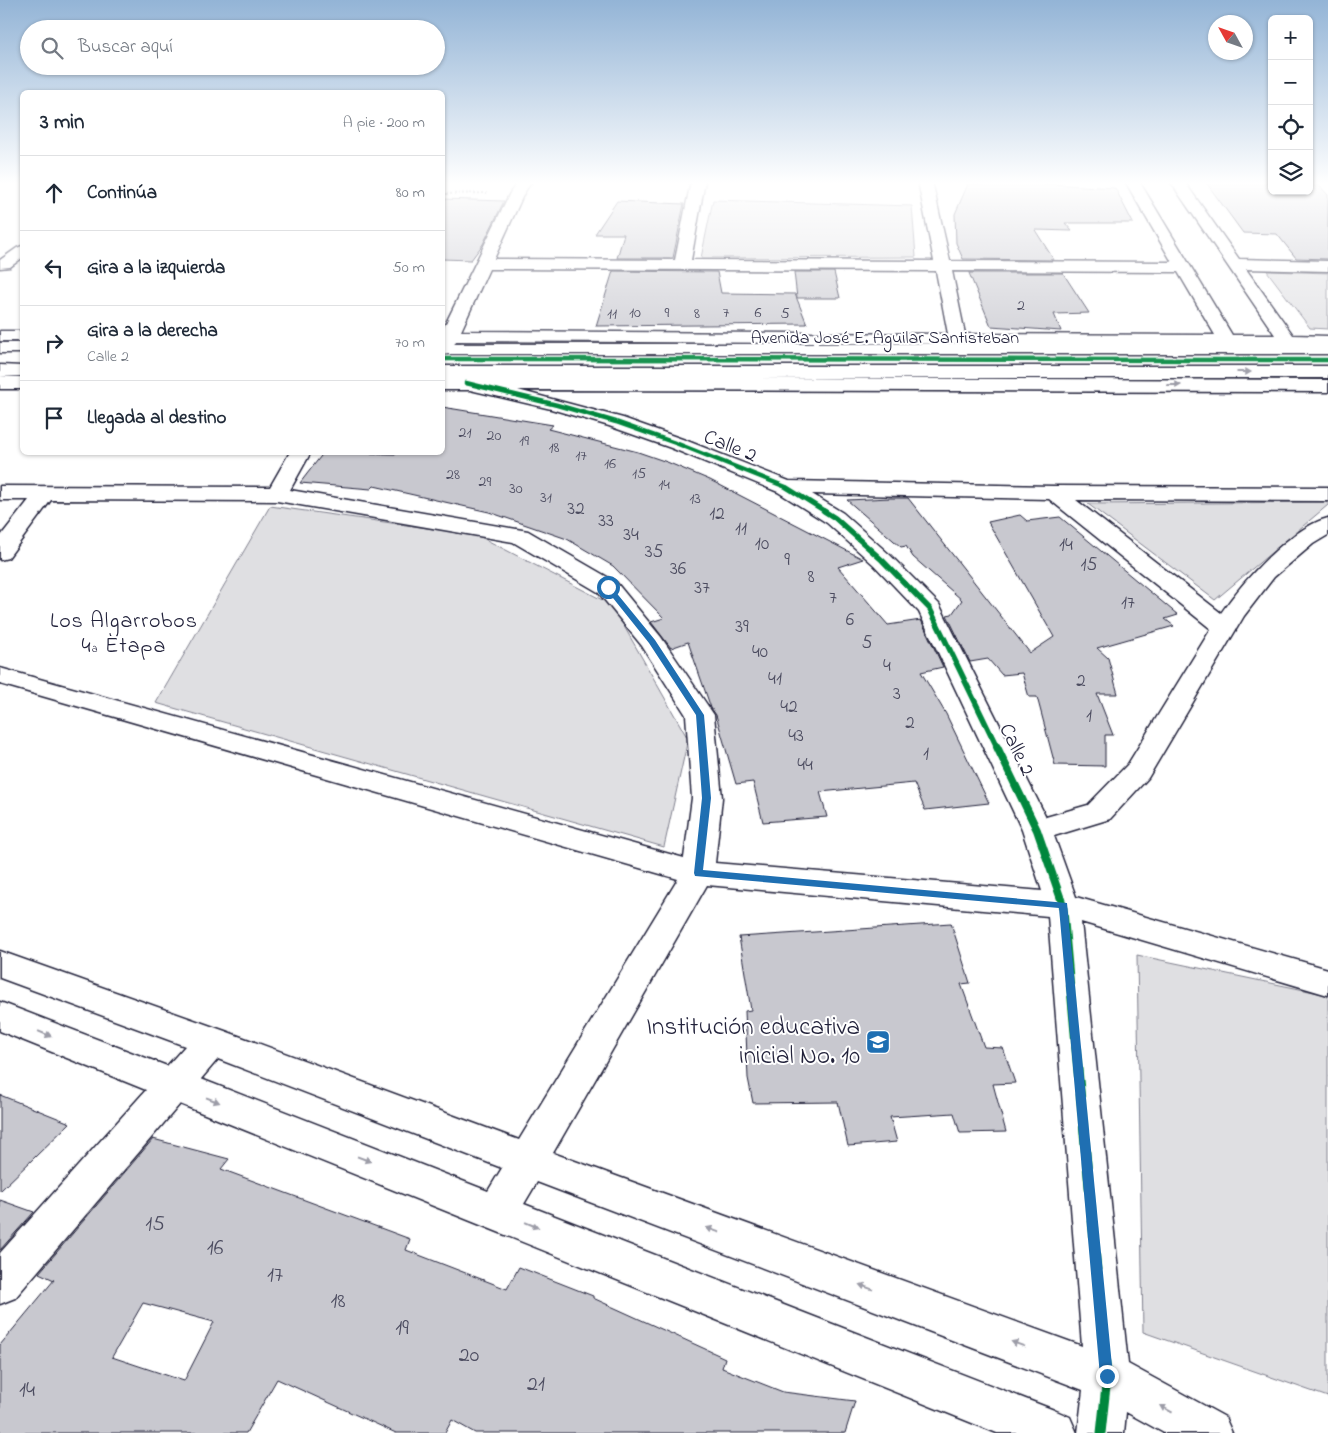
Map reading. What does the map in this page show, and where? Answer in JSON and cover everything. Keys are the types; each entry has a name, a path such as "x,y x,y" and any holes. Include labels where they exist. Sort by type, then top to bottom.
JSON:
{"street":[{"path":"445,342 491,248"},
{"path":"682,264 685,248"},
{"path":"940,248 958,340"},
{"path":"1171,248 1227,341"},
{"path":"1224,248 1288,341"},
{"path":"2,264 20,252"},
{"path":"2,264 20,264"},
{"path":"483,264 943,264 1182,267"},
{"path":"1235,264 1328,266"},
{"path":"0,336 20,336"},
{"name":"Avenida José E. Aguilar Santisteban","path":"445,344 958,340 1328,341"},
{"name":"Avenida José E. Aguilar Santisteban","path":"445,344 1328,349"},
{"path":"0,348 20,348"},
{"path":"0,371 20,371"},
{"name":"Avenida José E. Aguilar Santisteban","path":"450,380 1328,372"},
{"path":"450,380 1328,386"},
{"name":"Calle 2","path":"450,380 558,405 616,422 678,444 786,487 835,518 882,560 930,609 1037,830 1063,905 1107,1376 1101,1433"},
{"path":"0,384 20,383"},
{"path":"277,494 298,455"},
{"path":"786,487 1054,493 1328,494"},
{"path":"0,493 277,494 520,536 608,587 652,642 700,715 707,798 698,873 498,1211"},
{"path":"1054,493 1225,628"},
{"path":"0,553 45,494"},
{"path":"1037,830 1099,812 1138,771 1225,628 1266,572 1305,539 1328,525"},
{"path":"0,676 698,873 1063,905 1328,982"},
{"path":"0,964 212,1041 528,1161 1107,1376 1209,1433"},
{"path":"0,1016 498,1211 1054,1433"},
{"path":"0,1284 212,1041"}],"shaded area":[{"path":"703,248 915,248 916,257 701,258"},
{"path":"1267,271 1328,273 1328,329 1310,328"},
{"path":"1328,502 1328,505 1215,600 1088,504"},
{"path":"270,506 477,535 612,605 688,739 664,847 156,703"},
{"path":"1137,955 1328,995 1328,1397 1143,1332"}],"building":[{"path":"445,248 480,248 471,260 445,259"},
{"path":"620,248 675,248 673,258 617,258"},
{"path":"958,248 1046,248 1054,260 963,259"},
{"path":"1288,248 1328,248 1328,259 1296,258"},
{"path":"613,271 717,272 721,293 795,294 807,324 596,326"},
{"path":"794,272 834,272 840,298 797,298"},
{"path":"969,273 1063,273 1089,313 1054,314 1061,331 991,326"},
{"path":"445,407 553,425 548,429 638,452 710,480 863,559 838,567 888,625 921,620 943,667 921,672 946,714 989,803 925,810 914,783 820,792 827,817 763,822 753,782 736,784 716,715 711,708 688,642 671,648 651,622 664,618 613,566 567,539 489,512 374,486 371,489 300,483 322,455 445,455"},
{"path":"908,498 1030,653 1054,637 988,522 1020,515 1027,521 1060,517 1178,615 1165,619 1174,626 1097,648 1108,658 1118,694 1097,694 1113,735 1105,735 1105,766 1055,765 1037,697 1029,697 1022,673 1002,675 988,659 970,662 947,615 952,614 962,600 913,557 906,546 901,547 847,500"},
{"path":"951,923 970,983 961,984 984,1047 1003,1048 1015,1083 993,1084 1006,1132 960,1133 954,1113 890,1117 897,1142 848,1146 838,1102 753,1103 748,1078 745,1011 751,1010 739,937"},
{"path":"0,1095 70,1123 0,1191"},
{"path":"153,1139 229,1159 221,1169 410,1239 406,1250 507,1289 519,1267 593,1296 593,1298 725,1358 722,1368 783,1392 855,1401 845,1433 475,1433 452,1420 445,1433 396,1433 277,1379 246,1433 0,1433 0,1345 54,1280 39,1273","holes":["143,1303 214,1322 184,1381 112,1357"]},
{"path":"0,1200 34,1212 0,1250"}],"cycle path":[{"path":"445,359 1328,360"},
{"path":"466,383 557,405 616,422 678,444 786,487 835,518 882,560 930,609 1037,830 1063,905 1107,1377 1101,1433"}],"place":[{"name":"Institución educativa inicial No. 10","path":"878,1042"}],"district":[{"name":"Los Algarrobos 4ª Etapa","path":"124,634"}],"route":[{"path":"608,587 652,642 700,715 707,798 698,873 1063,905 1107,1376"}]}
